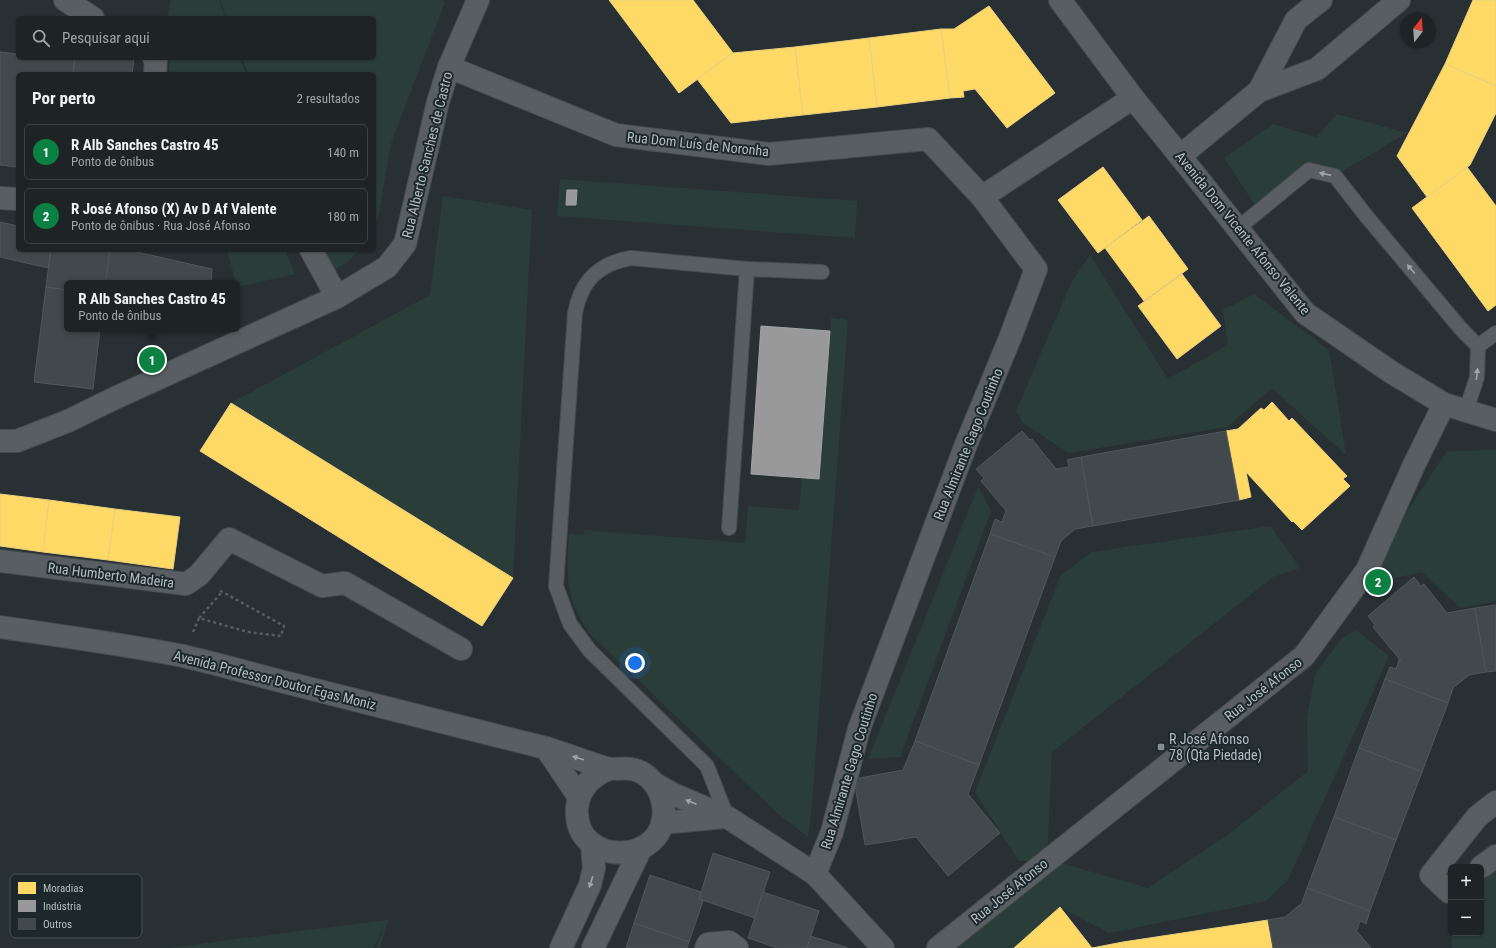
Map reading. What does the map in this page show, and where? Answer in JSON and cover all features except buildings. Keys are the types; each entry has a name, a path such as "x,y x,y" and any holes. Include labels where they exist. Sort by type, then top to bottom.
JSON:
{"street":[{"path":"65,0 89,16"},
{"name":"Rua Alberto Sanches de Castro","path":"0,441 17,441 68,421 115,398 337,297 387,267 405,244 438,102 450,68 478,0"},
{"name":"Avenida Dom Vicente Afonso Valente","path":"1060,0 1133,98 1305,313 1391,372 1444,404 1496,420"},
{"path":"1259,91 1296,20 1321,0"},
{"path":"1180,156 1259,91 1317,69 1399,0"},
{"path":"155,72 156,60"},
{"name":"Rua Dom Luís de Noronha","path":"450,68 616,135 769,154 928,139 982,198"},
{"path":"982,198 1133,98"},
{"path":"0,198 16,199"},
{"name":"Rua Almirante Gago Coutinho","path":"815,874 832,832 858,729 965,447 1010,338 1036,269 982,198"},
{"path":"312,252 337,297"},
{"name":"Rua José Afonso","path":"938,948 1304,656 1367,570 1414,465 1444,404"},
{"name":"Rua Humberto Madeira","path":"0,561 186,584 199,575 229,539 322,586 344,583 461,649"},
{"name":"Avenida Professor Doutor Egas Moniz","path":"0,627 183,656 546,748 609,768"},
{"path":"546,748 579,798"},
{"path":"622,767 635,769 646,775 655,784 662,796 664,810 662,823 658,833 641,848 629,853 616,853 604,850 592,844 584,834 579,823 577,810 579,798 590,779 609,768 622,767"},
{"path":"655,784 673,794 727,817 815,874 883,948"},
{"path":"1448,891 1431,875 1477,817 1496,802"},
{"path":"662,823 727,817"},
{"path":"561,948 590,885 594,868 592,844"},
{"path":"592,948 641,848"},
{"path":"1484,865 1496,856"},
{"path":"706,948 708,944 728,942 737,948"}],"lane":[{"path":"1237,228 1309,170 1334,176 1462,330 1478,346 1477,377 1466,411"},
{"path":"727,817 707,766 590,651 570,624 556,586 575,313 584,288 595,273 607,264 618,260 631,258 747,269 822,272"},
{"path":"729,528 747,269"},
{"path":"1478,346 1496,333"}],"path":[{"path":"199,575 222,592 284,626 282,636 248,632 199,618"},
{"path":"183,656 199,618 222,592"}],"green space":[{"path":"171,0 219,0 225,16 167,16"},
{"path":"220,0 440,0 445,2 391,143 376,222 376,72 247,72 243,60 376,60 376,16 226,16"},
{"path":"168,60 241,60 245,72 170,72"},
{"path":"1337,114 1407,133 1335,176 1309,170 1259,211 1224,158 1273,124 1316,137"},
{"path":"560,179 857,201 855,238 557,216"},
{"path":"443,196 532,210 513,578 231,403 430,295"},
{"path":"228,252 286,252 295,274 240,286 240,280 235,280"},
{"path":"316,252 358,252 346,263 325,275"},
{"path":"1090,255 1168,379 1228,345 1223,310 1254,294 1329,350 1346,455 1272,388 1227,427 1069,453 1023,423 1016,411 1072,281"},
{"path":"831,318 848,320 812,805 808,837 776,812 591,635 582,622 572,599 568,575 568,549 569,534 584,535 584,530 745,543 748,506 799,510 802,478 819,479"},
{"path":"1496,450 1496,601 1460,608 1422,572 1357,587 1447,451"},
{"path":"978,487 991,511 900,757 868,759"},
{"path":"1271,526 1300,568 1273,577 1052,752 1047,859 1148,888 1229,834 1308,771 1307,718 1315,674 1342,638 1356,630 1389,656 1288,880 1266,901 1109,933 1060,907 1014,948 935,948 1046,859 1019,861 975,792 1061,575 1092,552"},
{"path":"1496,856 1496,948 1452,948 1451,936 1484,936 1484,865"},
{"path":"388,920 380,948 376,948 384,927 373,948 168,948"}],"place":[{"name":"R Alb Sanches Castro 45","path":"152,360"},
{"name":"R José Afonso (X) Av D Af Valente","path":"1378,582"},
{"name":"R José Afonso 78 (Qta Piedade)","path":"1161,747"}]}
